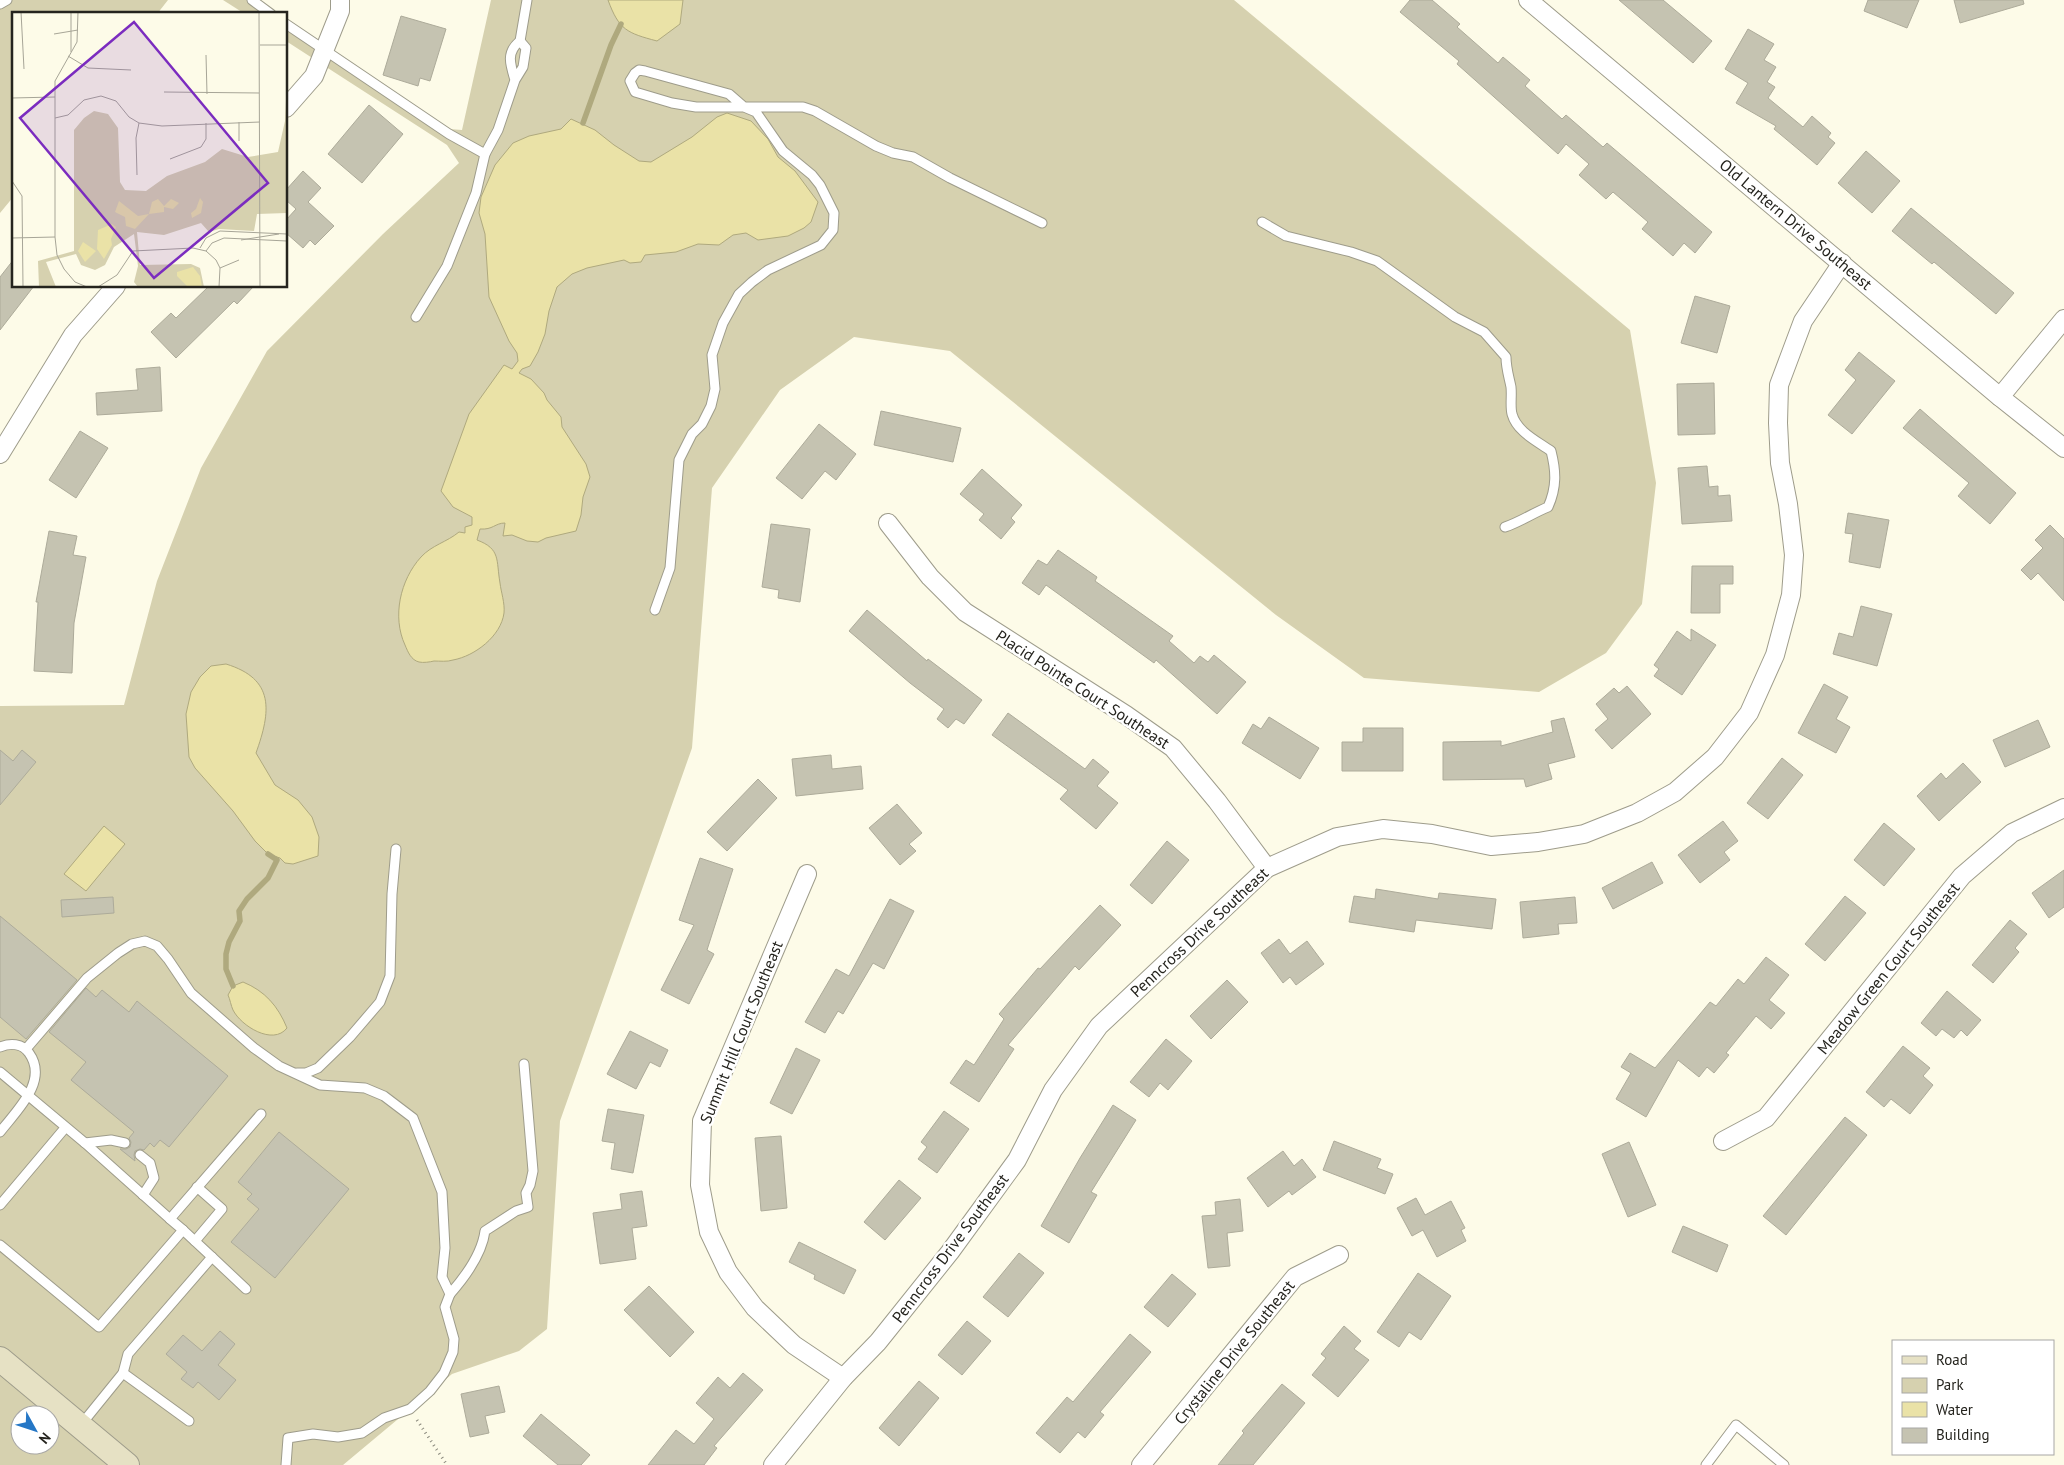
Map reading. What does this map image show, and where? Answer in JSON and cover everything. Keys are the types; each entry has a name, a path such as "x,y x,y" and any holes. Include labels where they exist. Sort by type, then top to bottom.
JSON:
{"street":[{"path":"288,106 314,76 340,11 340,0"},
{"name":"Old Lantern Drive Southeast","path":"1528,0 2000,397 2064,448"},
{"name":"Penncross Drive Southeast","path":"773,1465 843,1378 878,1342 950,1252 1018,1160 1053,1090 1099,1026 1267,868 1337,837 1383,829 1432,834 1491,846 1538,842 1584,834 1637,813 1675,792 1715,756 1749,713 1775,655 1791,595 1794,555 1788,504 1780,463 1779,384 1803,321 1842,263"},
{"path":"0,454 73,335 114,288"},
{"path":"2000,397 2064,319"},
{"name":"Placid Pointe Court Southeast","path":"888,523 930,577 965,612 1126,715 1173,748 1217,801 1267,868"},
{"name":"Meadow Green Court Southeast","path":"1723,1141 1766,1118 1962,876 2012,832 2064,808"},
{"name":"Summit Hill Court Southeast","path":"807,874 702,1121 700,1185 709,1232 728,1272 755,1308 794,1345 843,1378"},
{"name":"Crystaline Drive Southeast","path":"1141,1465 1295,1276 1339,1255"},
{"path":"0,1359 127,1465"}],"lane":[{"path":"0,4 7,0"},
{"path":"252,0 269,12"},
{"path":"515,80 509,58 513,46 520,40 526,0"},
{"path":"288,25 449,134 485,154"},
{"path":"416,317 447,266 476,193 485,154 498,130 515,80 523,67 526,57 526,48 520,40"},
{"path":"655,610 670,568 679,460 692,434 702,424 711,406 715,390 712,355 723,323 739,294 752,282 768,270 821,245 833,230 834,214 820,185 812,175 783,151 756,112 744,107 730,94 718,90 646,71 639,70 634,73 630,80 635,92 672,103 696,107 744,107 803,107 815,111 876,146 893,153 913,157 950,178 1042,223"},
{"path":"1262,222 1286,236 1351,252 1376,261 1455,317 1484,332 1506,357 1506,371 1511,387 1514,421 1520,429 1551,451 1556,472 1553,496 1548,506 1528,515 1519,522 1505,527"},
{"path":"294,1073 306,1073 318,1068 350,1037 380,1002 390,976 392,894 396,849"},
{"path":"26,1049 87,978 118,953 132,944 145,941 157,946 191,993 254,1048 279,1066 320,1085 365,1088 384,1096 413,1118 442,1192 445,1248 442,1277 450,1294"},
{"path":"0,1046 16,1044 26,1049 33,1059 35,1070 34,1082 28,1096 0,1132"},
{"path":"286,1465 288,1438 313,1434 338,1437 362,1433 384,1418 410,1409 430,1392 450,1361 454,1339 445,1307 450,1294 461,1282 480,1252 485,1231 516,1211 528,1207 526,1193 533,1171 524,1064"},
{"path":"0,1072 85,1143 246,1289"},
{"path":"170,1219 261,1114"},
{"path":"0,1205 65,1128"},
{"path":"85,1143 111,1140 125,1142"},
{"path":"140,1155 150,1163 154,1178 143,1195"},
{"path":"195,1241 222,1209 197,1187"},
{"path":"0,1245 99,1326 183,1230"},
{"path":"80,1426 123,1373 128,1354 212,1257"},
{"path":"123,1373 189,1421"},
{"path":"1706,1465 1736,1425 1784,1465"}],"path":[{"path":"410,1409 447,1465"}],"green space":[{"path":"0,0 168,0 159,12 12,12 12,198 0,213"},
{"path":"223,0 256,0 274,12 242,12"},
{"path":"491,0 1234,0 1630,330 1656,483 1642,604 1606,653 1539,692 1364,678 1276,615 950,351 854,337 780,390 712,488 692,748 560,1121 547,1329 519,1351 452,1374 343,1465 0,1465 0,706 124,705 157,581 201,468 267,351 383,234 459,163 447,145 288,42 288,21 449,129 462,130"}],"water":[{"path":"608,0 683,0 680,24 657,41 638,35 625,29 620,24"},
{"path":"727,113 751,121 768,139 778,157 795,171 818,202 811,222 788,236 758,240 746,233 733,235 719,245 698,244 676,252 645,255 641,262 630,263 624,260 587,268 572,274 557,287 549,311 545,334 538,352 530,366 522,369 519,373 531,379 544,393 547,400 561,417 562,427 586,464 590,477 583,497 581,515 576,531 546,538 538,542 527,541 512,535 503,536 505,523 480,529 477,540 490,547 496,556 504,605 502,621 486,644 470,654 448,661 416,661 407,650 399,623 400,599 403,588 414,566 425,553 459,532 465,533 465,527 472,525 472,517 453,507 441,491 469,414 504,365 512,369 518,361 517,353 509,341 489,297 485,234 479,213 481,197 495,165 513,143 529,136 561,129 571,119 595,130 639,161 651,162 692,137 717,117"},
{"path":"226,664 242,670 253,678 261,688 265,698 265,723 256,753 275,785 298,800 312,817 319,837 318,856 293,864 285,863 280,858 268,854 195,768 189,757 186,714 191,692 200,677 211,666"},
{"path":"104,826 125,844 86,891 64,874"},
{"path":"243,982 258,990 270,1000 287,1028 281,1033 274,1035 266,1034 258,1032 237,1016 228,995 233,986"}],"building":[{"path":"1410,0 1432,0 1460,24 1457,27 1498,63 1503,57 1530,80 1525,86 1562,119 1566,115 1603,147 1607,143 1712,232 1695,253 1684,243 1673,256 1642,229 1648,222 1613,192 1606,199 1579,175 1589,164 1566,144 1558,154 1457,64 1459,61 1400,12"},
{"path":"1619,0 1663,0 1712,41 1693,63"},
{"path":"1868,0 1919,0 1907,28 1864,11"},
{"path":"1954,0 2023,0 2024,4 1960,23"},
{"path":"401,16 446,29 430,81 420,78 418,86 383,75"},
{"path":"1748,29 1774,44 1764,60 1776,67 1767,82 1775,87 1768,98 1803,127 1812,116 1831,133 1828,137 1835,143 1817,165 1774,129 1776,126 1736,103 1748,83 1725,69"},
{"path":"369,105 403,134 362,183 328,154"},
{"path":"1866,151 1900,181 1872,213 1838,183"},
{"path":"303,171 321,188 308,202 334,226 315,245 310,240 303,248 288,235 288,218 296,209 288,202 288,188"},
{"path":"1911,208 2014,293 1996,314 1934,262 1932,264 1892,231"},
{"path":"12,262 12,288 32,288 0,330 0,277"},
{"path":"207,288 252,288 237,304 234,301 176,358 151,332 171,313 176,318"},
{"path":"1695,296 1730,306 1717,353 1681,343"},
{"path":"1859,352 1895,381 1852,434 1828,415 1856,380 1845,370"},
{"path":"160,367 162,411 97,415 96,393 138,390 136,369"},
{"path":"1714,383 1715,434 1678,435 1677,384"},
{"path":"1920,409 2016,493 1990,524 1958,496 1969,483 1903,428"},
{"path":"881,411 961,428 953,462 874,445"},
{"path":"819,424 856,454 836,480 825,471 802,499 776,478"},
{"path":"80,431 108,448 76,498 49,480"},
{"path":"1707,466 1709,487 1718,486 1718,496 1730,495 1732,521 1682,524 1678,468"},
{"path":"982,469 1022,505 1011,518 1015,522 1001,539 979,520 984,514 960,494"},
{"path":"1848,513 1889,520 1880,568 1849,562 1853,534 1845,533"},
{"path":"771,524 810,529 800,602 778,598 779,590 762,587"},
{"path":"2050,525 2064,539 2064,601 2038,573 2031,580 2021,570 2043,548 2035,540"},
{"path":"49,531 77,536 73,555 86,557 74,623 72,673 34,671 38,602 36,602"},
{"path":"1058,550 1097,577 1095,581 1173,636 1169,641 1194,663 1200,656 1208,662 1214,655 1246,682 1217,714 1156,660 1154,663 1046,585 1039,595 1022,583 1038,560 1047,565"},
{"path":"1692,566 1733,566 1733,584 1720,584 1720,613 1691,613"},
{"path":"1861,606 1892,614 1877,666 1833,654 1839,633 1853,637"},
{"path":"867,610 927,661 928,659 982,700 964,724 956,719 948,728 937,719 944,709 849,631"},
{"path":"1691,629 1716,645 1682,695 1654,676 1659,669 1654,665 1677,631 1691,641"},
{"path":"1824,684 1848,697 1836,719 1850,727 1836,753 1798,733"},
{"path":"1627,686 1651,714 1612,749 1595,730 1608,719 1596,704 1614,688 1619,693"},
{"path":"1008,713 1085,769 1093,759 1109,772 1097,786 1118,803 1096,829 1060,799 1068,790 992,735"},
{"path":"1269,717 1319,748 1300,779 1242,743 1253,724 1261,729"},
{"path":"1564,718 1575,757 1548,764 1552,779 1526,787 1524,779 1443,780 1443,742 1501,741 1501,746 1553,732 1551,721"},
{"path":"2038,720 2050,747 2005,767 1993,740"},
{"path":"1363,728 1403,728 1403,771 1342,771 1342,742 1363,742"},
{"path":"0,750 13,761 22,750 36,762 0,805"},
{"path":"831,755 832,769 861,766 863,789 796,796 792,759"},
{"path":"1782,758 1803,775 1768,819 1747,803"},
{"path":"1963,763 1981,782 1939,821 1917,796 1941,773 1946,779"},
{"path":"758,779 777,798 727,851 707,832"},
{"path":"897,804 922,833 909,844 916,851 900,865 869,828"},
{"path":"1723,821 1738,841 1724,852 1730,860 1700,883 1678,855"},
{"path":"1884,823 1915,849 1884,886 1854,860"},
{"path":"1167,841 1189,860 1152,904 1130,885"},
{"path":"700,858 733,869 707,950 714,954 689,1004 661,990 694,925 679,920"},
{"path":"1652,862 1663,883 1613,909 1602,888"},
{"path":"2064,870 2064,907 2049,918 2032,893"},
{"path":"1376,889 1438,899 1439,893 1496,899 1492,929 1416,920 1414,932 1349,922 1354,896 1375,899"},
{"path":"1845,896 1866,913 1825,961 1805,944"},
{"path":"113,897 114,913 62,917 61,900"},
{"path":"1575,897 1577,923 1558,924 1559,934 1523,938 1520,902"},
{"path":"890,899 914,911 884,969 873,963 843,1014 838,1011 825,1033 805,1022 836,969 849,976"},
{"path":"1100,905 1121,925 1079,970 1075,966 1008,1045 1014,1049 979,1102 950,1083 966,1060 974,1065 1004,1019 999,1014 1038,968 1040,969"},
{"path":"0,916 77,980 26,1039 0,1017"},
{"path":"2010,920 2027,934 2015,948 2019,952 1993,983 1972,965"},
{"path":"1279,939 1290,954 1307,941 1324,964 1296,985 1290,977 1283,983 1261,953"},
{"path":"1766,957 1789,975 1769,1000 1785,1013 1771,1029 1756,1016 1726,1053 1729,1055 1714,1073 1707,1067 1699,1077 1678,1060 1646,1117 1616,1099 1631,1073 1621,1067 1630,1053 1655,1068 1710,1002 1716,1006 1738,979 1744,984"},
{"path":"1227,980 1248,1002 1211,1039 1190,1016"},
{"path":"86,988 96,997 102,990 129,1012 137,1001 228,1076 169,1147 160,1140 154,1147 150,1143 144,1150 135,1151 135,1161 120,1149 130,1147 131,1142 129,1138 134,1132 71,1080 86,1062 49,1032"},
{"path":"1947,991 1981,1020 1967,1036 1961,1030 1954,1038 1942,1029 1936,1036 1921,1023"},
{"path":"630,1031 668,1050 660,1067 650,1062 636,1089 607,1074"},
{"path":"1166,1039 1192,1061 1168,1090 1160,1083 1149,1097 1130,1082"},
{"path":"1903,1046 1930,1068 1923,1076 1933,1085 1910,1114 1891,1099 1884,1107 1866,1092"},
{"path":"796,1048 820,1060 792,1114 770,1103"},
{"path":"1113,1105 1136,1120 1091,1192 1097,1195 1069,1243 1041,1226"},
{"path":"608,1109 644,1115 633,1173 611,1169 615,1143 602,1141"},
{"path":"944,1111 969,1129 937,1173 918,1159 927,1147 921,1142"},
{"path":"1845,1117 1867,1135 1786,1235 1763,1216"},
{"path":"279,1132 349,1189 275,1278 231,1242 259,1209 247,1199 252,1194 238,1182"},
{"path":"781,1136 787,1208 761,1211 755,1138"},
{"path":"1334,1141 1381,1159 1377,1168 1393,1174 1385,1194 1323,1170"},
{"path":"1629,1142 1656,1205 1628,1217 1602,1154"},
{"path":"1283,1151 1294,1166 1302,1159 1316,1177 1292,1195 1289,1191 1268,1207 1247,1178"},
{"path":"899,1180 921,1198 885,1240 864,1222"},
{"path":"642,1191 647,1226 632,1228 636,1259 600,1264 593,1213 622,1209 620,1194"},
{"path":"1416,1198 1425,1215 1451,1201 1465,1228 1461,1230 1466,1241 1437,1257 1423,1230 1412,1236 1397,1208"},
{"path":"1240,1199 1243,1231 1227,1233 1230,1266 1208,1268 1202,1216 1216,1215 1215,1202"},
{"path":"1683,1226 1728,1245 1717,1272 1672,1252"},
{"path":"799,1242 856,1270 844,1294 814,1279 815,1275 789,1262"},
{"path":"1019,1253 1044,1273 1008,1317 983,1297"},
{"path":"1418,1273 1451,1296 1421,1340 1409,1332 1399,1347 1377,1332"},
{"path":"1172,1274 1196,1294 1168,1327 1144,1307"},
{"path":"649,1286 694,1332 670,1357 624,1310"},
{"path":"967,1321 991,1341 962,1375 938,1355"},
{"path":"1344,1326 1361,1341 1354,1349 1369,1360 1338,1397 1312,1375 1326,1358 1321,1354"},
{"path":"220,1331 235,1344 218,1365 236,1380 219,1400 198,1382 193,1388 181,1379 187,1372 166,1354 183,1335 202,1351"},
{"path":"1130,1334 1151,1352 1100,1412 1104,1415 1085,1438 1078,1432 1060,1453 1036,1433 1067,1397 1073,1402"},
{"path":"743,1373 763,1390 714,1446 717,1448 704,1465 648,1465 676,1430 694,1444 714,1419 696,1403 718,1377 730,1388"},
{"path":"919,1381 939,1398 899,1446 879,1428"},
{"path":"1282,1384 1305,1403 1253,1465 1218,1465 1244,1433 1242,1431"},
{"path":"499,1386 505,1412 485,1416 489,1433 470,1437 461,1394"},
{"path":"541,1414 590,1455 581,1465 558,1465 523,1436"}],"waterway":[{"path":"583,123 611,45 621,24"},
{"path":"233,986 226,969 226,954 229,942 240,921 239,911 247,899 268,878 277,860 268,854"}]}
